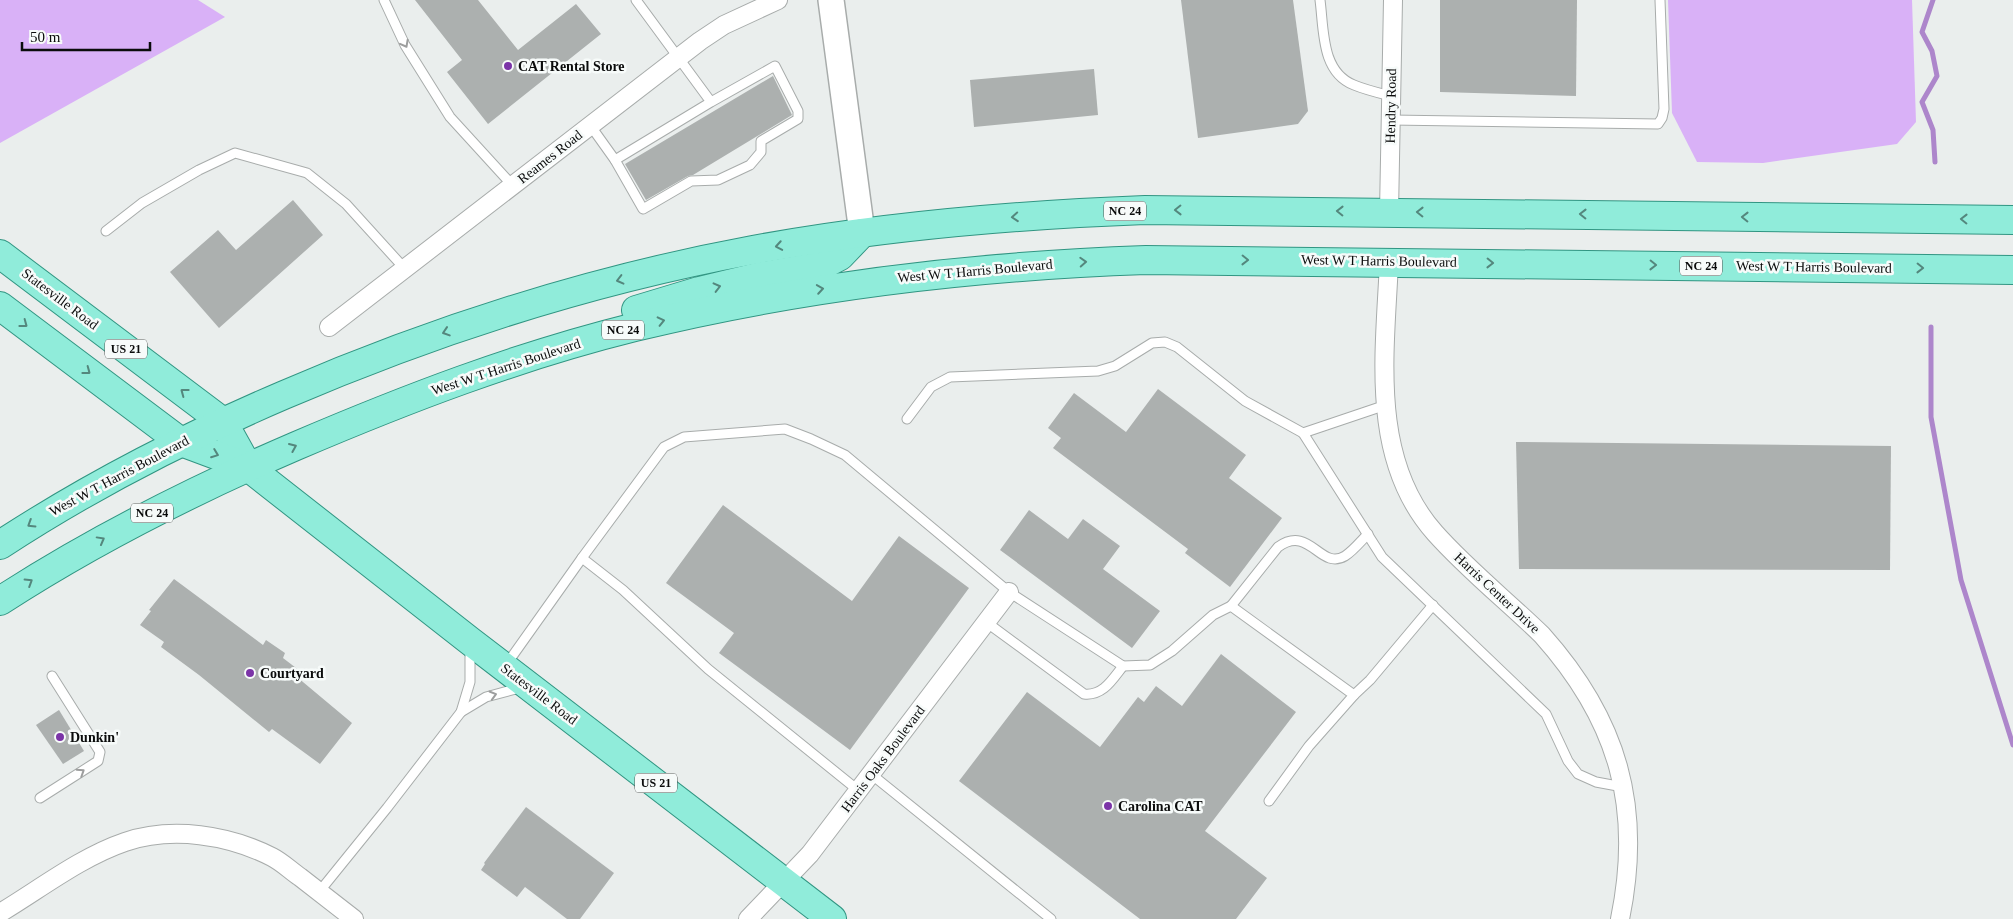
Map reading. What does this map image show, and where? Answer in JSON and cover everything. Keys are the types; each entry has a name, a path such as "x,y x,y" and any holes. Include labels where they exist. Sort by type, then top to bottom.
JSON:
{"main road":[{"path":"508,364 599,323 649,305 756,277 821,266 840,256 862,233 831,0"},
{"name":"West W T Harris Boulevard","path":"0,545 34,522 88,491 223,422 337,373 430,337 556,296 620,280 723,256 862,233 1013,217 1145,210 2013,220"},
{"name":"Statesville Road","path":"0,254 223,422 248,467"},
{"name":"West W T Harris Boulevard","path":"0,601 112,534 192,493 386,408 508,364 623,330 761,299 896,278 1017,266 1146,260 2013,270"},
{"name":"Statesville Road","path":"0,306 182,442 248,467 470,641 832,919"}],"street":[{"name":"Reames Road","path":"330,327 678,57 724,25 778,0"},
{"name":"Hendry Road","path":"1389,212 1393,0"},
{"name":"Harris Center Drive","path":"1389,262 1384,390 1389,438 1400,475 1415,507 1435,533 1529,622 1564,660 1586,690 1620,767 1627,804 1629,853 1620,919"},
{"name":"Harris Oaks Boulevard","path":"748,919 810,854 1009,592"},
{"path":"0,913 102,852 126,842 158,835 185,834 214,837 246,845 274,858 354,919"}],"lane":[{"path":"384,0 406,45 450,117 513,186"},
{"path":"636,0 711,102"},
{"path":"1320,0 1328,60 1337,73 1352,85 1391,96"},
{"path":"1391,120 1658,124 1664,109 1660,0"},
{"path":"590,125 615,160 643,208 690,179 718,180 750,165 761,152 760,139 783,124 798,119 798,111 775,66 757,81 733,94 711,102 664,135 644,147 615,160"},
{"path":"106,232 142,203 199,170 235,153 307,173 346,204 405,269"},
{"path":"907,419 931,387 950,377 1098,371 1115,366 1152,343 1165,342 1177,347 1246,401 1303,433 1382,557 1546,714 1568,761 1578,774 1596,782 1624,787"},
{"path":"1303,433 1386,404"},
{"path":"504,667 664,447 684,437 785,429 845,455 1009,592 1123,666 1150,665 1172,651 1214,615 1231,606 1278,547 1287,541 1305,542 1326,556 1337,559 1346,556 1368,534"},
{"path":"582,558 623,590 708,670 859,791"},
{"path":"1269,801 1309,746 1354,695 1370,680 1433,605"},
{"path":"1231,606 1354,695"},
{"path":"986,622 1084,694 1093,695 1104,689 1123,666"},
{"path":"319,892 461,712 470,682 470,641"},
{"path":"40,798 98,760 100,752 52,676"},
{"path":"461,712 486,697 529,686"},
{"path":"871,774 1051,919"}],"shaded area":[{"path":"0,0 198,0 225,17 0,143"},
{"path":"1668,0 1912,0 1916,122 1897,144 1763,163 1697,162 1672,113"}],"building":[{"name":"CAT Rental Store","path":"415,0 478,0 518,50 576,4 601,34 488,124 447,72 462,60"},
{"path":"1181,0 1293,0 1308,111 1298,124 1198,138"},
{"path":"1440,0 1577,0 1576,96 1440,92"},
{"path":"1094,69 1098,115 974,127 970,80"},
{"path":"773,76 792,115 693,175 646,200 625,164"},
{"path":"293,200 323,235 219,328 170,272 218,230 236,250"},
{"path":"1158,389 1246,455 1229,478 1282,518 1230,587 1185,553 1188,549 1053,448 1061,438 1048,428 1074,393 1126,432"},
{"path":"1516,442 1891,446 1890,570 1519,569"},
{"path":"723,505 852,601 899,536 969,588 850,750 719,653 734,633 666,583"},
{"path":"1029,510 1068,539 1083,519 1120,546 1103,569 1160,611 1132,648 1000,550"},
{"name":"Courtyard","path":"174,579 263,645 266,640 285,653 283,658 300,671 297,677 352,723 320,764 272,729 269,732 161,647 164,642 140,625 151,611 149,610"},
{"name":"Carolina CAT","path":"1221,654 1296,712 1205,831 1267,878 1236,919 1140,919 959,781 1027,692 1100,747 1138,697 1144,702 1156,686 1182,706"},
{"name":"Dunkin'","path":"59,710 84,751 63,764 36,725"},
{"path":"526,807 614,873 580,919 567,919 525,887 517,897 481,870 484,863"}],"waterway":[{"path":"1933,0 1922,32 1932,51 1937,76 1922,102 1933,130 1935,162"},
{"path":"1931,327 1931,417 1961,580 2013,745"}],"place":[{"name":"CAT Rental Store","path":"508,66"},
{"name":"Courtyard","path":"250,673"},
{"name":"Dunkin'","path":"60,737"},
{"name":"Carolina CAT","path":"1108,806"}]}
